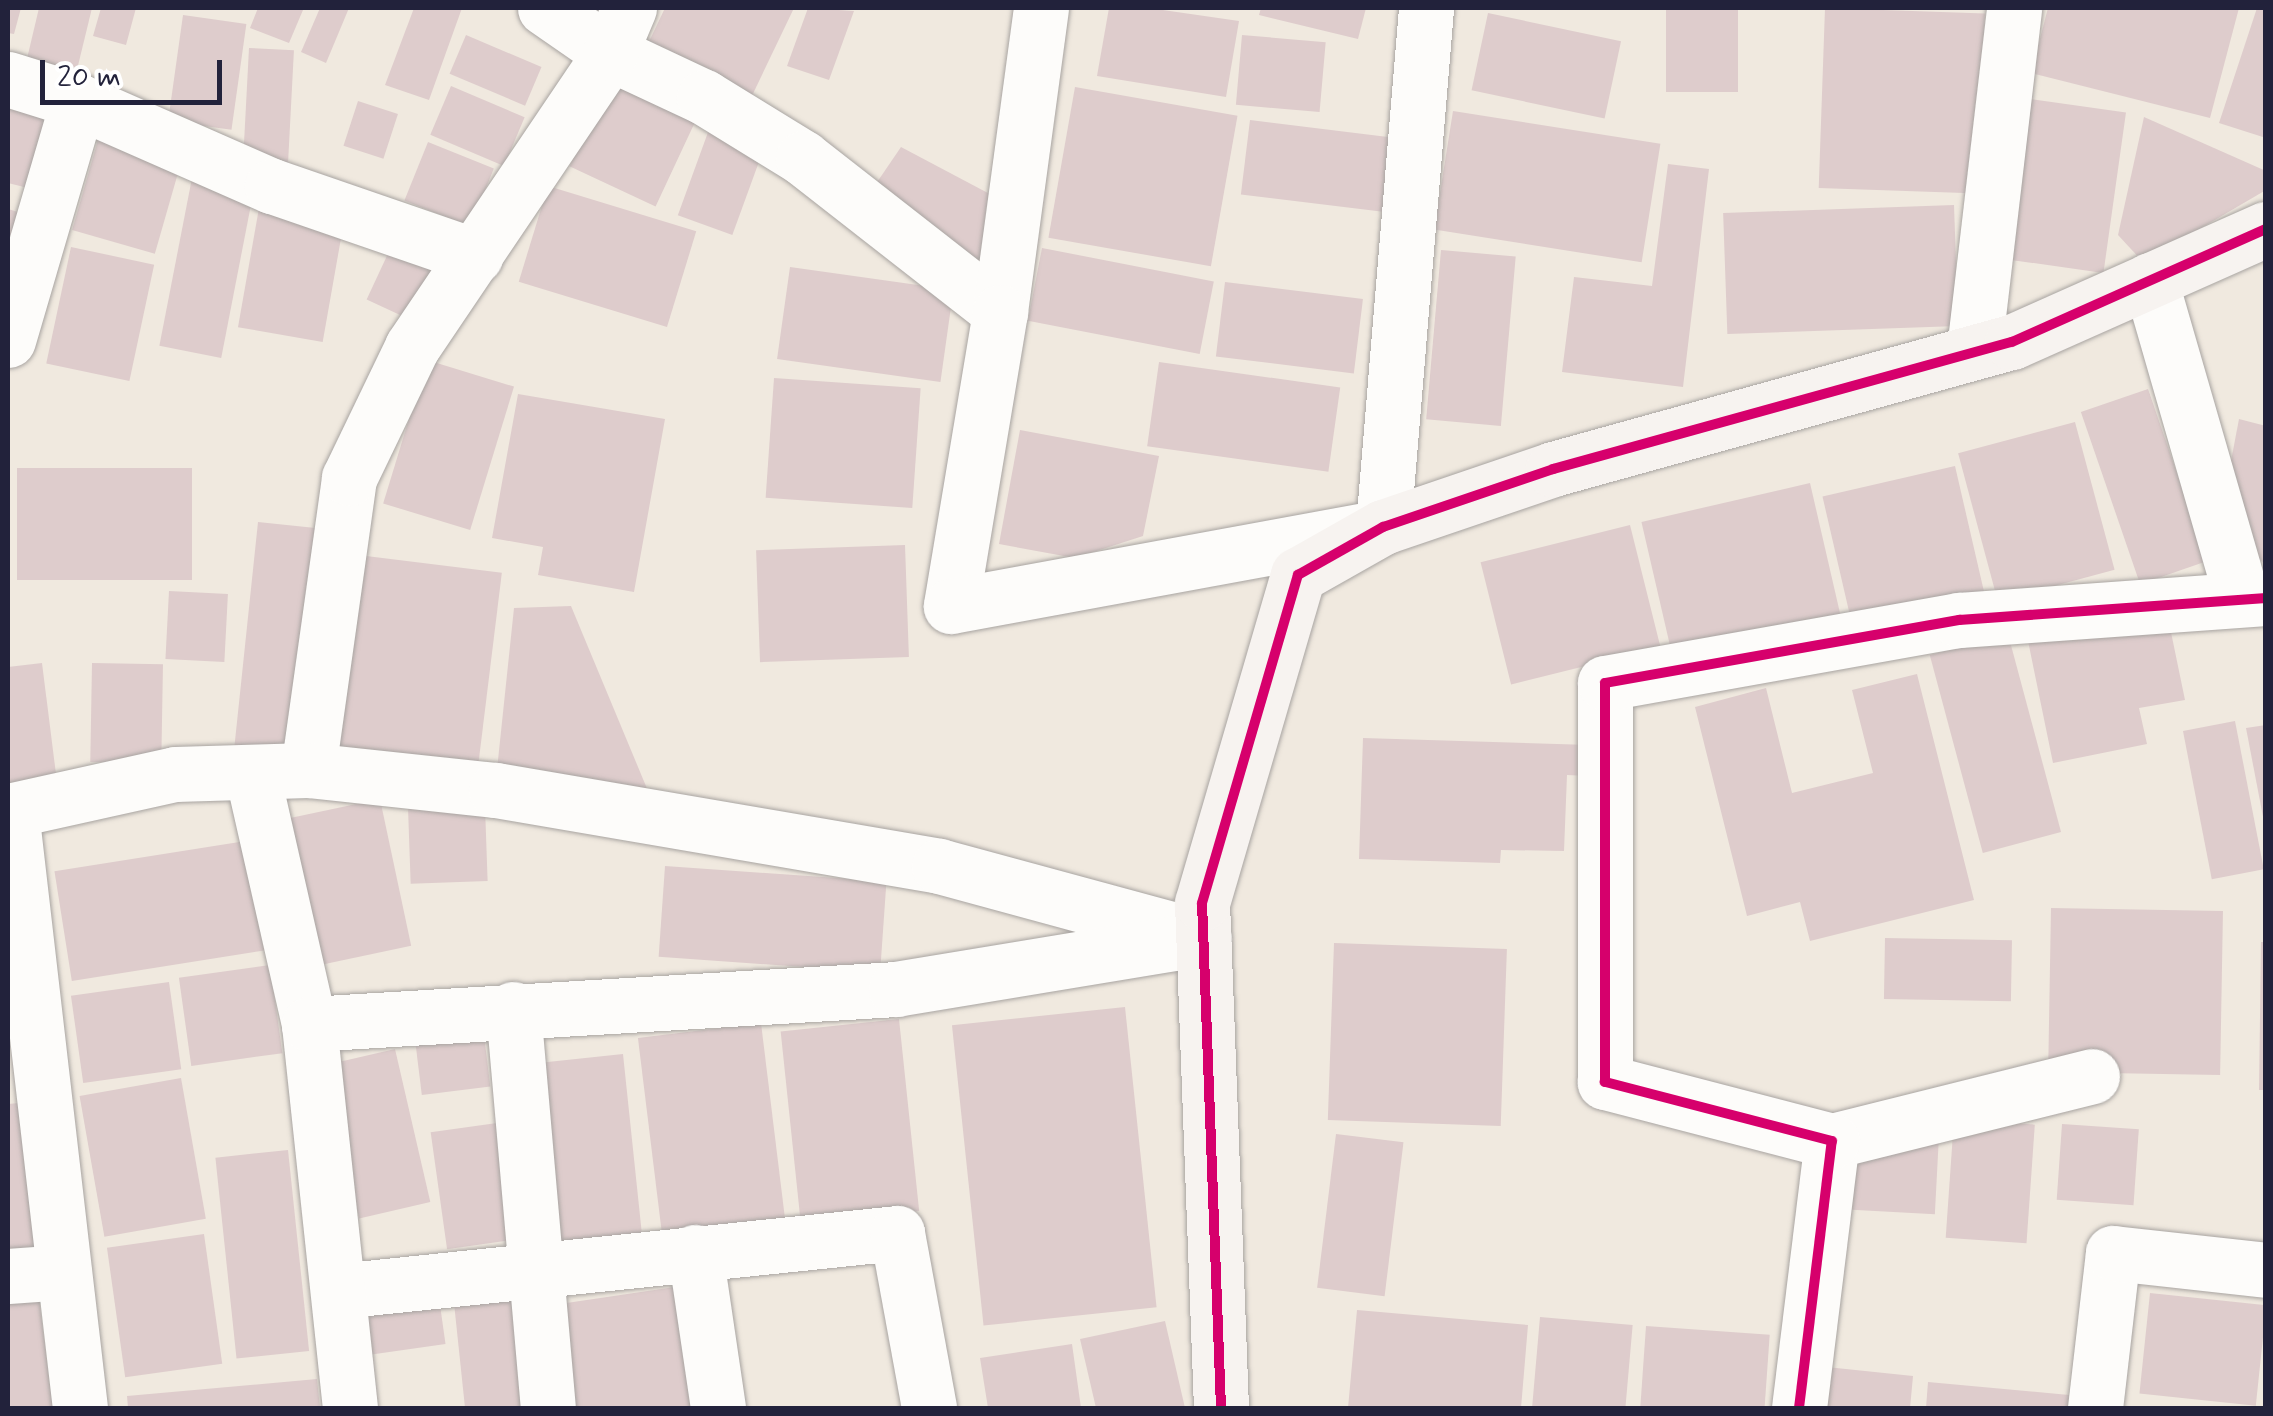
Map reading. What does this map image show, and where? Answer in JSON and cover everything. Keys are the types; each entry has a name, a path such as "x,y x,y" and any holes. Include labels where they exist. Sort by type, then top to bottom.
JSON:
{"street":[{"path":"545,8 619,30 704,97 803,158 1000,312"},
{"path":"1042,8 1000,312 951,606 1383,528 1553,469 2012,342 2266,228"},
{"path":"1383,528 1426,8"},
{"path":"1974,350 2014,8"},
{"path":"308,770 349,478 412,347 619,30"},
{"path":"8,79 78,100 272,186 475,256"},
{"path":"8,340 78,100"},
{"path":"2092,1076 1832,1141 1605,1082 1605,684 1959,620 2254,598 2150,280"},
{"path":"1221,1408 1202,903 1298,575 1383,528"},
{"path":"80,1408 9,811 175,774 308,770 496,790 939,866 1204,938"},
{"path":"252,773 309,1024 350,1408"},
{"path":"309,1024 896,989 1204,938"},
{"path":"514,1009 548,1408"},
{"path":"1798,1408 1832,1141"},
{"path":"338,1290 898,1232 929,1408"},
{"path":"695,1252 718,1408"},
{"path":"2094,1408 2113,1253 2266,1270"},
{"path":"8,1276 64,1272"}],"building":[{"path":"8,8 21,8 14,34 8,33"},
{"path":"39,8 92,8 75,78 25,67"},
{"path":"101,8 136,8 126,45 93,36"},
{"path":"258,8 303,10 289,43 250,28"},
{"path":"320,8 349,8 326,63 301,52"},
{"path":"414,8 462,8 429,100 385,85"},
{"path":"665,8 794,8 749,102 644,52"},
{"path":"808,8 854,11 829,80 787,66"},
{"path":"1109,8 1149,8 1239,21 1226,97 1097,76"},
{"path":"1261,8 1366,8 1358,39 1259,15"},
{"path":"1666,8 1738,8 1738,92 1666,92"},
{"path":"1825,8 1985,14 1979,193 1819,188"},
{"path":"2048,8 2239,8 2210,118 2031,73"},
{"path":"2257,8 2266,8 2266,138 2219,123"},
{"path":"1488,13 1621,41 1605,119 1472,90"},
{"path":"183,15 246,24 231,130 168,121"},
{"path":"466,35 541,67 525,106 450,74"},
{"path":"1242,35 1326,42 1320,112 1236,105"},
{"path":"249,48 294,50 288,169 243,167"},
{"path":"613,73 699,113 656,206 569,166"},
{"path":"451,86 525,117 504,166 430,135"},
{"path":"1075,87 1237,116 1211,266 1048,238"},
{"path":"2023,98 2126,112 2103,273 2000,258"},
{"path":"358,101 398,114 383,159 343,146"},
{"path":"8,109 65,122 48,193 8,183"},
{"path":"1453,111 1660,144 1642,262 1434,230"},
{"path":"2144,117 2266,171 2266,190 2143,262 2118,235"},
{"path":"1250,120 1392,137 1383,212 1241,194"},
{"path":"711,124 766,144 732,235 678,215"},
{"path":"100,133 183,157 155,254 72,230"},
{"path":"428,142 494,169 470,227 404,200"},
{"path":"901,147 1003,201 981,271 869,194"},
{"path":"1668,164 1709,169 1683,387 1562,372 1574,277 1652,286"},
{"path":"192,178 254,190 221,358 159,346"},
{"path":"548,186 696,231 667,327 519,282"},
{"path":"1954,205 1958,326 1727,334 1723,213"},
{"path":"259,208 344,223 323,342 238,327"},
{"path":"8,209 25,214 8,269"},
{"path":"392,245 440,267 415,322 367,299"},
{"path":"71,247 154,265 129,381 46,363"},
{"path":"1042,248 1214,281 1200,354 1028,321"},
{"path":"1441,250 1516,257 1501,426 1426,419"},
{"path":"790,267 953,290 940,382 777,359"},
{"path":"1225,282 1363,299 1354,373 1216,356"},
{"path":"427,360 514,387 470,530 383,503"},
{"path":"1159,362 1340,387 1328,472 1147,446"},
{"path":"774,378 921,388 912,508 766,498"},
{"path":"2148,389 2207,561 2140,584 2081,412"},
{"path":"518,394 665,419 634,592 538,575 543,547 492,538"},
{"path":"2239,419 2266,426 2266,566 2240,536 2227,482"},
{"path":"2075,422 2115,570 1998,601 1958,453"},
{"path":"1020,430 1159,456 1143,536 1075,558 999,544"},
{"path":"1955,466 1986,600 1854,631 1822,497"},
{"path":"17,468 192,468 192,580 17,580"},
{"path":"1810,483 1842,620 1673,659 1641,522"},
{"path":"258,522 323,529 298,759 234,752"},
{"path":"1630,525 1660,647 1511,685 1481,562"},
{"path":"905,545 909,657 760,662 756,550"},
{"path":"350,554 502,573 478,767 326,749"},
{"path":"169,591 228,594 224,662 165,659"},
{"path":"571,606 653,803 496,779 514,608"},
{"path":"2166,608 2185,700 2139,708 2147,744 2053,763 2027,636"},
{"path":"2008,634 2061,832 1983,853 1930,655"},
{"path":"42,663 57,782 8,788 8,667"},
{"path":"92,663 163,664 161,763 90,762"},
{"path":"1917,674 1974,900 1810,941 1800,902 1747,916 1695,707 1766,688 1792,793 1873,773 1852,690"},
{"path":"2235,721 2264,869 2212,879 2183,731"},
{"path":"2266,725 2266,821 2264,822 2246,728"},
{"path":"1363,738 1590,745 1589,776 1567,775 1564,851 1501,850 1500,863 1359,859"},
{"path":"380,799 411,946 314,966 283,820"},
{"path":"485,806 488,881 411,884 408,809"},
{"path":"252,840 269,950 72,981 54,871"},
{"path":"665,866 886,881 880,972 659,957"},
{"path":"2051,908 2223,911 2220,1075 2048,1072"},
{"path":"1885,938 2012,940 2011,1001 1884,999"},
{"path":"2261,942 2266,942 2266,1090 2259,1090"},
{"path":"1334,943 1507,949 1501,1126 1328,1120"},
{"path":"270,965 282,1053 191,1066 179,978"},
{"path":"169,982 181,1069 83,1083 71,996"},
{"path":"1125,1007 1157,1307 984,1326 952,1025"},
{"path":"899,1019 919,1211 801,1223 781,1031"},
{"path":"761,1023 785,1223 662,1238 638,1038"},
{"path":"483,1027 490,1087 422,1095 415,1035"},
{"path":"395,1049 430,1202 359,1218 324,1065"},
{"path":"623,1054 642,1238 553,1247 533,1063"},
{"path":"181,1078 206,1219 104,1237 80,1096"},
{"path":"19,1103 38,1250 8,1254 8,1104"},
{"path":"1857,1114 1940,1118 1935,1214 1852,1210"},
{"path":"1954,1119 2035,1125 2027,1243 1946,1238"},
{"path":"497,1123 513,1240 447,1249 431,1132"},
{"path":"2062,1124 2139,1129 2134,1205 2057,1200"},
{"path":"1336,1134 1403,1142 1385,1296 1317,1288"},
{"path":"288,1150 309,1351 237,1359 215,1158"},
{"path":"204,1234 222,1364 125,1377 107,1248"},
{"path":"433,1255 446,1344 359,1356 347,1267"},
{"path":"518,1271 532,1406 465,1408 451,1278"},
{"path":"695,1284 709,1408 566,1408 553,1305"},
{"path":"38,1291 53,1408 8,1408 8,1294"},
{"path":"2150,1293 2266,1305 2256,1406 2139,1393"},
{"path":"1357,1310 1528,1325 1521,1408 1348,1408"},
{"path":"1540,1317 1633,1325 1625,1408 1532,1408"},
{"path":"1165,1321 1185,1408 1096,1408 1080,1339"},
{"path":"1646,1326 1770,1335 1765,1408 1640,1408"},
{"path":"1072,1344 1081,1408 988,1408 980,1358"},
{"path":"1817,1366 1913,1376 1910,1408 1812,1408"},
{"path":"317,1379 320,1408 128,1408 127,1396"},
{"path":"1928,1382 2069,1395 2068,1408 1926,1408"}],"cycle path":[{"path":"1221,1408 1202,903 1298,575 1383,527 1553,469 2012,342 2266,229"},
{"path":"1799,1408 1832,1141 1605,1082 1605,683 1959,620 2266,598"}]}
